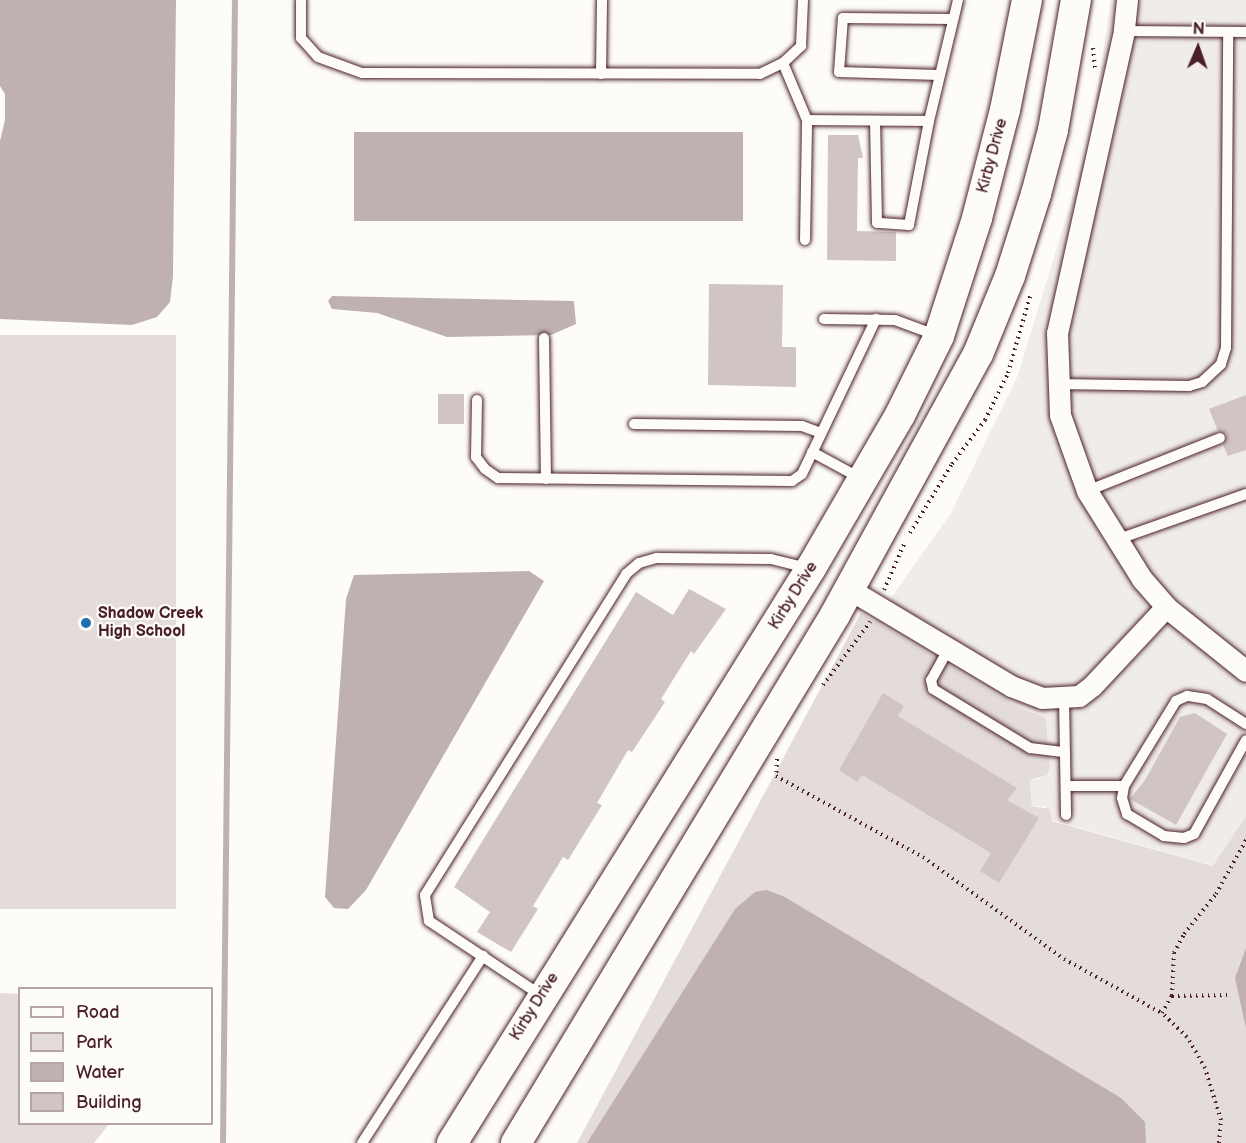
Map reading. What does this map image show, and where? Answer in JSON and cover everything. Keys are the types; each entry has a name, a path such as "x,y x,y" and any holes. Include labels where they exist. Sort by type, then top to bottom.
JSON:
{"main road":[{"name":"Kirby Drive","path":"452,1143 811,568 863,479 939,336 980,207 1027,0"},
{"path":"516,1143 849,590 978,354 1010,276 1039,184 1053,130 1076,0"},
{"path":"939,336 978,354"},
{"path":"811,568 849,590"}],"street":[{"path":"1127,0 1124,31 1066,281 1057,333 1056,384 1060,415 1087,491 1115,540 1166,607 1246,672"},
{"path":"849,590 1011,686 1042,698 1079,696 1092,686 1166,607"}],"lane":[{"path":"301,0 301,38 318,57 362,73 601,74 760,74 783,63 801,46 802,0"},
{"path":"601,74 602,0"},
{"path":"875,121 877,223 909,225 939,75 958,0"},
{"path":"939,75 839,72 843,18 953,19"},
{"path":"1124,31 1246,32"},
{"path":"1056,384 1189,386 1202,382 1221,364 1226,342 1228,32"},
{"path":"783,63 807,120 805,240"},
{"path":"807,120 929,121"},
{"path":"824,319 895,320 939,336"},
{"path":"477,400 476,457 485,469 498,478 792,481 802,474 876,320"},
{"path":"544,338 546,479"},
{"path":"634,424 802,426 821,434"},
{"path":"1087,491 1220,438"},
{"path":"812,452 863,479"},
{"path":"1115,540 1246,494"},
{"path":"542,996 429,921 425,895 626,574 639,563 657,558 771,559 811,568"},
{"path":"949,648 931,680 933,689 1030,748 1065,752"},
{"path":"1246,723 1207,699 1187,696 1176,701 1124,786 1122,798 1127,814 1164,836 1184,838 1201,826 1246,740"},
{"path":"1064,698 1066,815"},
{"path":"1066,786 1124,786"},
{"path":"362,1143 483,956"}],"path":[{"path":"1093,78 1094,37"},
{"path":"818,691 869,625 906,539 952,464 985,420 1008,373 1032,287"},
{"path":"778,755 776,776 922,857 1065,959 1162,1012 1187,1037 1205,1068 1221,1120 1219,1143"},
{"path":"1162,1012 1172,996 1174,953 1184,934 1216,894 1246,840"},
{"path":"1172,996 1227,995"}],"shaded area":[{"path":"1111,0 1246,0 1246,816 1214,866 1052,820 1045,806 1032,806 1030,780 1040,779 1050,767 1046,718 1018,707 874,622 951,513 1018,375 1090,139"}],"green space":[{"path":"0,335 176,335 176,909 0,909"},
{"path":"861,613 1018,707 1046,718 1050,767 1047,775 1030,780 1030,784 1032,806 1050,809 1052,821 1213,866 1246,816 1246,1143 577,1143"},
{"path":"0,993 18,994 18,1125 108,1125 94,1143 0,1143"}],"water":[{"path":"0,0 176,0 173,276 170,302 157,317 132,325 0,319 0,141 5,120 5,94 0,86"},
{"path":"354,132 743,132 743,221 354,221"},
{"path":"332,296 574,301 576,324 551,335 447,337 377,313 332,309 328,301"},
{"path":"529,571 544,581 366,890 348,909 334,908 325,897 346,599 354,575"},
{"path":"766,890 783,896 1121,1098 1145,1122 1146,1143 587,1143 735,909 755,892"},
{"path":"1246,948 1246,1028 1235,978"}],"building":[{"path":"828,135 858,135 863,158 858,158 857,231 896,232 896,261 827,260"},
{"path":"709,284 783,285 782,347 796,347 796,387 708,385"},
{"path":"438,394 464,394 464,424 438,424"},
{"path":"1246,395 1246,450 1228,456 1223,445 1227,435 1218,431 1209,409"},
{"path":"689,589 726,609 694,654 691,651 661,699 665,702 632,752 628,750 597,803 602,805 568,860 563,857 533,906 538,909 511,952 477,932 490,912 454,887 636,592 673,615"},
{"path":"883,693 904,706 898,716 1017,788 1007,800 1039,818 999,883 980,871 991,853 862,775 857,782 839,770"},
{"path":"1195,713 1227,734 1176,825 1130,799 1145,780 1180,717"}],"waterway":[{"path":"223,1143 235,0"}],"place":[{"name":"Shadow Creek High School","path":"86,623"}]}
